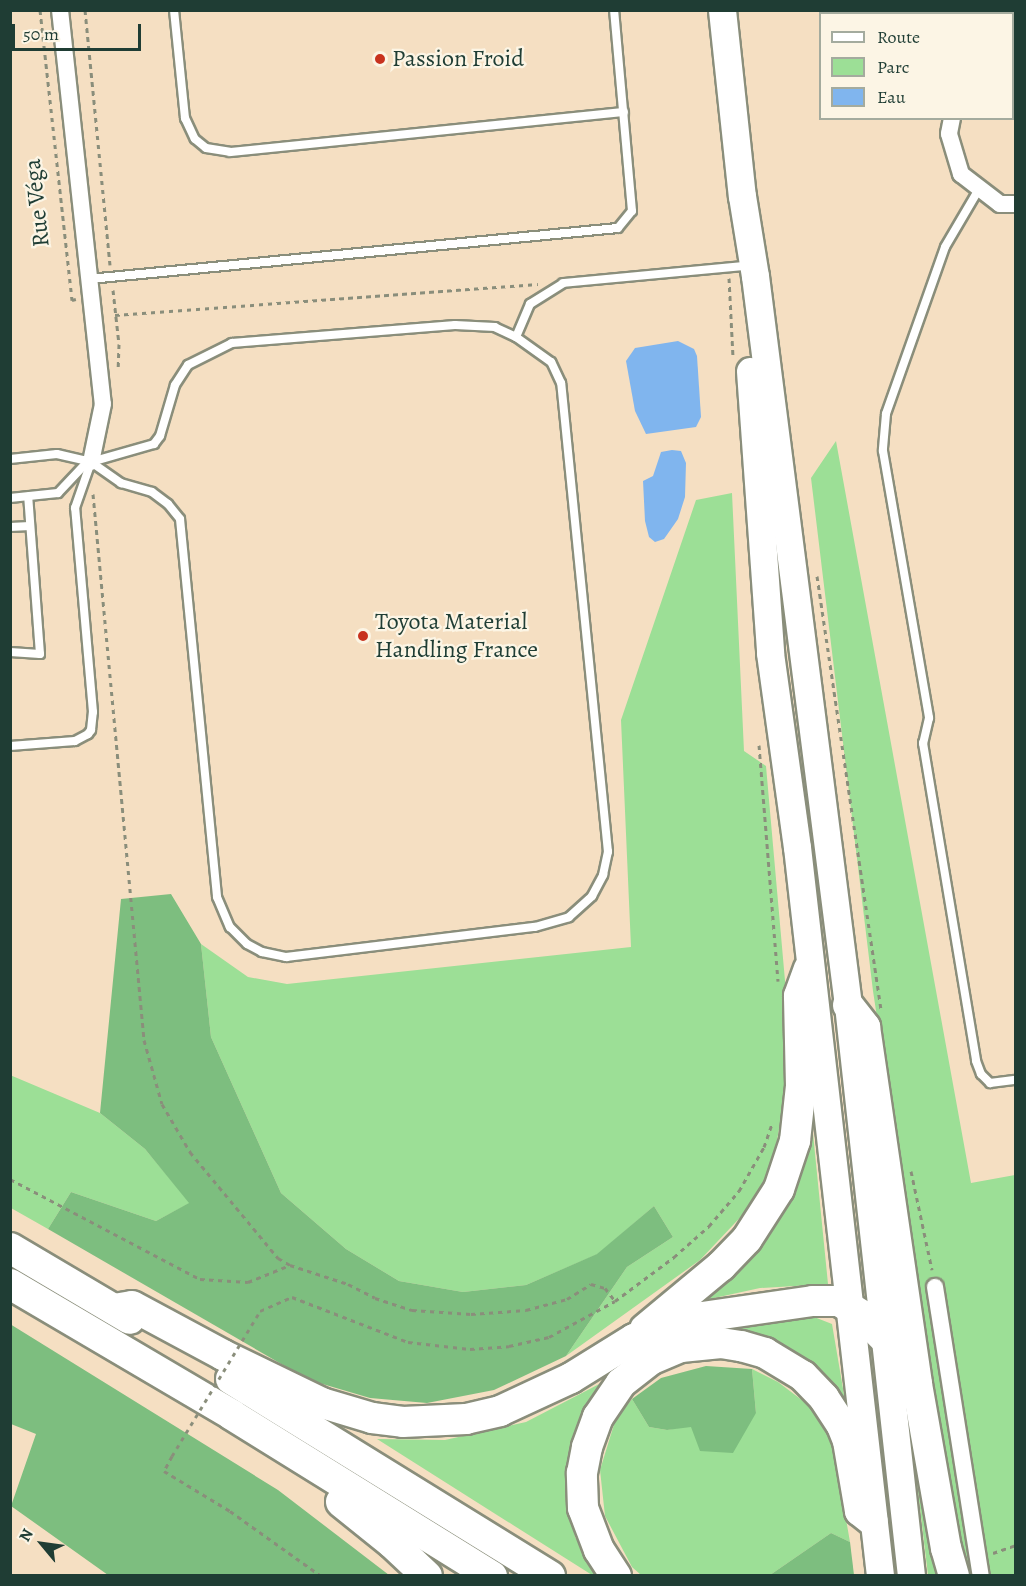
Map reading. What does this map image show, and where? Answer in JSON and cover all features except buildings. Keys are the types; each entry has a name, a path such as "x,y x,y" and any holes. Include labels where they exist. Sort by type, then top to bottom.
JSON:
{"highway":[{"path":"114,1309 132,1306 223,1355 322,1403 372,1418 403,1422 466,1419 500,1411 571,1378 634,1339 721,1266 747,1239 779,1189 795,1141 801,1086 800,996 809,969"},
{"path":"848,1005 865,1027 917,1384 946,1548 971,1570"},
{"path":"10,1248 550,1575"},
{"path":"10,1284 492,1575"},
{"path":"634,1339 702,1317 813,1301 839,1301 885,1339"},
{"path":"616,1575 599,1550 583,1508 582,1473 587,1447 597,1417 621,1383 650,1360 681,1347 721,1343 741,1346 765,1353 803,1376 825,1398 842,1426 848,1441 860,1510 873,1521"},
{"path":"318,1468 323,1484 333,1496 392,1543 427,1575"}],"main road":[{"path":"722,10 742,196 755,276 848,1005 911,1575"},
{"path":"742,196 735,267 770,653 794,819 809,969 880,1575"}],"street":[{"name":"Rue Véga","path":"60,10 103,404 89,462"},
{"path":"952,120 949,134 961,174 1000,204 1016,204"},
{"path":"935,1287 971,1570"}],"lane":[{"path":"174,10 184,118 195,139 206,148 230,152 624,112"},
{"path":"89,279 618,228 632,211 614,10"},
{"path":"979,189 945,247 886,414 883,451 929,718 923,743 976,1061 981,1074 990,1083 1016,1080"},
{"path":"516,337 530,304 563,284 735,267"},
{"path":"10,459 57,454 89,462 121,483 152,492 168,504 180,519 217,897 230,927 247,944 262,952 286,957 535,927 569,917 592,896 599,885 608,852 561,383 551,362 516,337 495,327 455,325 232,343 188,365 175,385 160,436 154,444 89,462 58,493 10,498"},
{"path":"10,746 75,741 91,730 93,712 75,508 89,462"},
{"path":"10,652 40,654 28,496"},
{"path":"10,527 30,526"}],"path":[{"name":"Rue Véga","path":"40,10 72,300 91,298"},
{"path":"85,10 115,315 535,282 550,290"},
{"path":"734,362 735,267"},
{"path":"89,462 144,1040 162,1104 190,1152 278,1258 290,1265 348,1284 375,1298 412,1310 471,1314 526,1310 567,1299 591,1284 605,1288 615,1301"},
{"path":"815,566 882,1012"},
{"path":"758,733 779,991"},
{"path":"321,1575 230,1511 164,1471 260,1311 292,1297 408,1342 470,1349 509,1346 549,1337 615,1301 674,1257 709,1226 732,1200 764,1148 774,1118"},
{"path":"910,1162 935,1287"},
{"path":"10,1179 200,1279 248,1282 290,1265"},
{"path":"971,1570 1016,1545"}],"green space":[{"path":"836,441 971,1183 1015,1175 1015,1575 967,1575 933,1387 873,991 811,478"},
{"path":"732,493 744,751 766,766 786,992 789,1075 773,1162 751,1206 700,1260 566,1356 627,1267 673,1237 654,1206 598,1254 526,1285 463,1292 399,1281 346,1249 281,1193 211,1037 201,944 248,977 287,984 631,947 621,720 696,500"},
{"path":"171,894 201,944 211,1037 281,1193 346,1249 399,1281 463,1292 526,1285 597,1254 654,1206 673,1237 627,1267 566,1356 494,1390 427,1403 370,1398 309,1380 48,1229 71,1192 156,1221 189,1203 145,1149 100,1113 121,899"},
{"path":"10,1075 100,1113 145,1149 190,1203 156,1221 71,1192 48,1229 11,1208"},
{"path":"811,1113 828,1284 760,1288 687,1304"},
{"path":"809,1315 832,1324 847,1412 834,1392 677,1335"},
{"path":"10,1324 278,1490 389,1575 108,1575 11,1506 36,1434 11,1424"},
{"path":"899,1334 945,1575 928,1575"},
{"path":"706,1366 752,1369 756,1413 733,1453 700,1451 691,1427 667,1430 649,1427 632,1399 661,1378"},
{"path":"752,1369 778,1382 811,1407 832,1439 850,1542 831,1533 770,1575 641,1575 632,1567 605,1516 600,1470 616,1418 632,1399 649,1427 667,1430 756,1413"},
{"path":"607,1380 570,1481 575,1537 601,1575 592,1575 377,1439 445,1440 526,1422"},
{"path":"831,1533 850,1542 854,1575 770,1575"}],"water":[{"path":"678,341 694,349 697,356 701,417 696,427 646,434 635,411 626,361 635,348"},
{"path":"681,451 686,463 685,497 678,519 664,539 655,542 649,537 645,521 643,481 653,476 661,452"}],"place":[{"name":"Passion Froid","path":"380,59"},
{"name":"Toyota Material Handling France","path":"363,636"}]}
